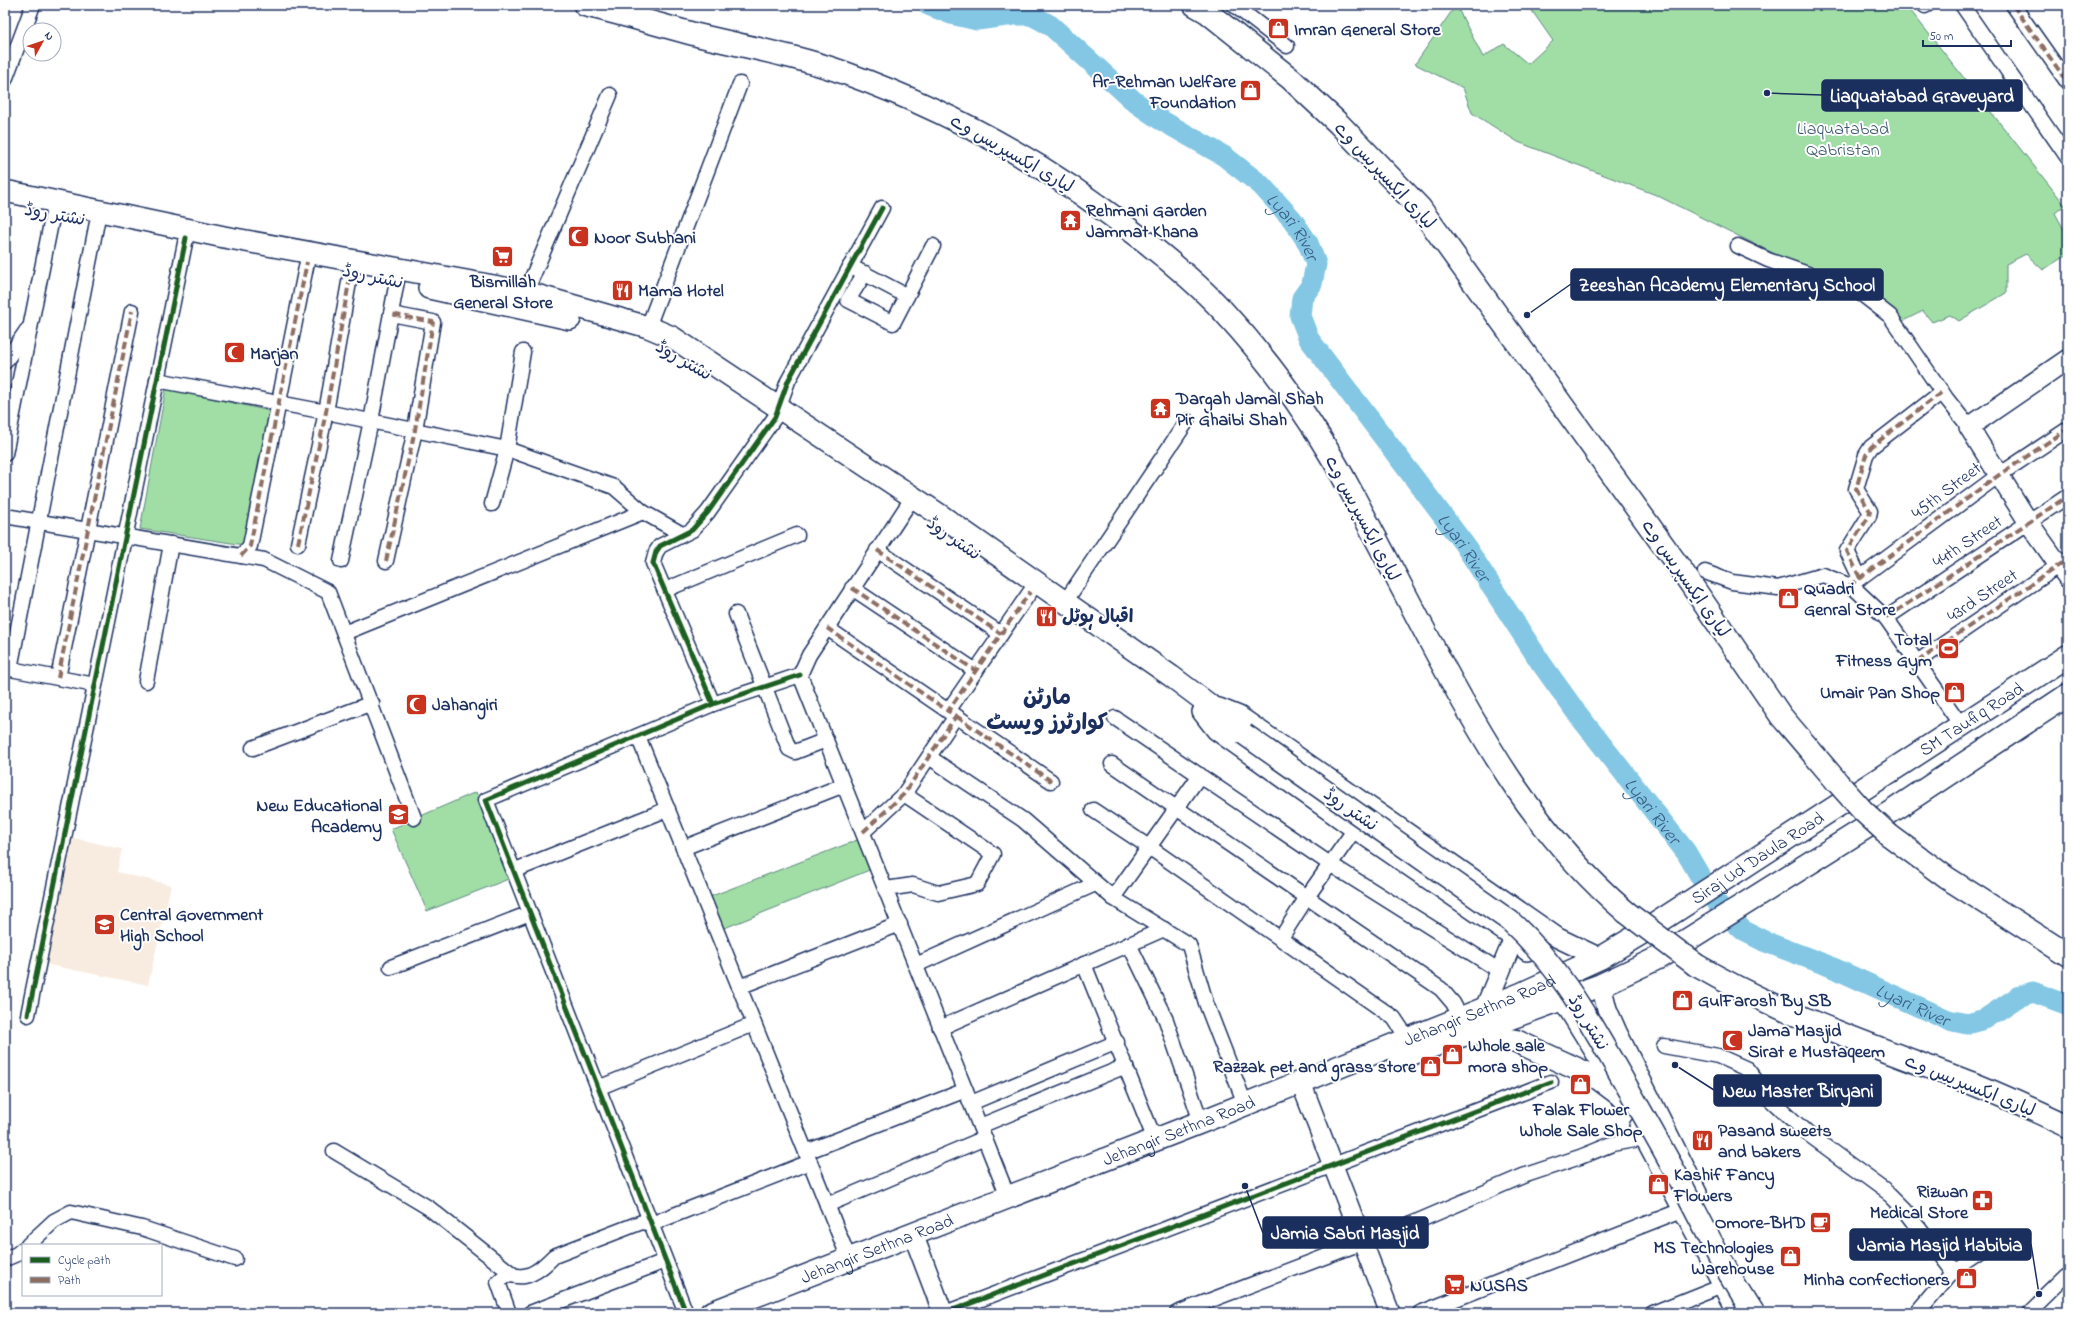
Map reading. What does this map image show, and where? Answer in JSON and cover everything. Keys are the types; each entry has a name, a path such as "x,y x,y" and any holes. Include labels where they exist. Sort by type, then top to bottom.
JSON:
{"highway":[{"name":"لیاری ایکسپریس وے","path":"585,5 700,36 776,52 841,72 899,94 971,126 1036,163 1108,212 1167,259 1222,310 1291,396 1333,460 1352,493 1465,707 1494,757 1518,793 1556,842 1613,901 1659,938 1696,965 1727,984 1776,1008 1837,1034 1972,1084 2068,1126"},
{"name":"لیاری ایکسپریس وے","path":"1195,5 1207,12 1291,79 1338,123 1420,208 1684,574 1781,716 1863,811 1907,850 1947,878 2068,955"},
{"name":"SM Taufiq Road","path":"1875,782 2068,656"},
{"name":"Siraj Ud Daula Road","path":"1660,956 1897,808 2068,695"},
{"name":"Siraj Ud Daula Road","path":"1640,934 1875,782"},
{"name":"Jehangir Sethna Road","path":"711,1313 849,1260 909,1242 1305,1093 1465,1026 1485,1008 1555,979 1600,958 1640,934"},
{"name":"Jehangir Sethna Road","path":"745,1313 909,1242 1008,1197 1408,1039 1465,1026 1562,999 1601,985 1660,956"},
{"path":"1465,1026 1516,1041 1599,1079 1623,1097"}],"main road":[{"name":"نشتر روڈ","path":"5,191 224,237 526,292 648,327 672,337 907,506 1030,592 1204,710 1244,734 1510,920 1547,958 1593,1026 1659,1142 1735,1286 1753,1313"},
{"name":"نشتر روڈ","path":"5,205 186,238 351,271 556,315 660,342 777,412 943,517 1065,602 1204,710"}],"street":[{"path":"5,80 33,5"},
{"path":"1234,5 1287,46"},
{"path":"1962,5 2068,158"},
{"path":"2013,5 2068,83"},
{"path":"648,327 740,84"},
{"path":"526,292 610,94"},
{"path":"713,704 653,562 656,552 660,546 692,530 708,512 777,412 788,381 882,208"},
{"path":"5,454 53,213"},
{"path":"95,685 7,668 39,522 97,222"},
{"path":"28,1015 186,238"},
{"path":"865,273 848,300 893,323 933,246"},
{"path":"1738,246 1768,260 1859,292 1890,316 1942,392 1969,427 2029,523 2065,568"},
{"path":"241,556 250,546 307,262"},
{"path":"850,266 907,296"},
{"path":"298,544 326,412 351,271"},
{"path":"341,562 371,421 397,281"},
{"path":"58,678 132,311"},
{"path":"386,561 415,430 433,322 390,314"},
{"path":"5,362 31,325"},
{"path":"492,504 507,449 524,352"},
{"path":"1969,427 2068,359"},
{"path":"157,380 326,412 507,449 614,487 644,512 682,534"},
{"path":"1942,392 1871,447 1866,455 1856,489 1870,512 1847,551 1855,582 1861,593 1886,618 1961,725"},
{"path":"1065,602 1187,421"},
{"name":"45th Street","path":"1855,582 1999,475 2068,429"},
{"name":"44th Street","path":"1886,618 2068,496"},
{"path":"907,506 809,655 800,675 1008,1197"},
{"path":"344,633 644,512"},
{"path":"5,516 264,560 328,592 372,703 414,818"},
{"path":"665,590 798,535"},
{"path":"146,681 171,544"},
{"path":"877,550 1001,634"},
{"name":"43rd Street","path":"1917,662 2065,568"},
{"path":"1704,572 1732,582 1778,588 1823,575 1855,582"},
{"path":"852,588 976,671"},
{"path":"863,832 904,794 929,757 976,671 1030,592"},
{"path":"736,614 787,745 792,751 795,752 826,740"},
{"path":"827,628 1050,781"},
{"path":"686,1313 486,800 713,704 800,675"},
{"path":"253,748 372,703"},
{"name":"نشتر روڈ","path":"1204,710 1216,730 1355,830 1514,938 1555,979"},
{"name":"نشتر روڈ","path":"1204,710 1239,716 1558,938 1600,958"},
{"path":"1115,718 1330,864 1500,971"},
{"path":"638,736 849,1260"},
{"path":"929,757 1023,820 1095,884 1113,898 1189,945 1206,1003 1245,1104"},
{"path":"1112,764 1441,989 1453,1003 1465,1026"},
{"path":"1113,898 1200,775"},
{"path":"684,848 844,785"},
{"path":"886,889 913,885 938,893 977,884 993,854 904,794"},
{"path":"513,871 668,809"},
{"path":"1093,810 1281,938 1394,1018 1408,1039"},
{"path":"1281,938 1307,897 1355,830"},
{"path":"916,965 1095,884"},
{"path":"391,967 530,913"},
{"path":"739,987 900,924"},
{"path":"940,1028 1164,929"},
{"path":"1485,1008 1514,938"},
{"path":"1129,944 1166,1020 1201,1122"},
{"path":"1084,964 1117,1042 1155,1140"},
{"name":"نشتر روڈ","path":"1601,985 1607,1009 1617,1032 1745,1286 1764,1313"},
{"name":"نشتر روڈ","path":"1562,999 1623,1097 1738,1313"},
{"path":"598,1088 754,1024"},
{"path":"1590,1046 1617,1032"},
{"path":"509,1313 498,1282 505,1276 512,1274 524,1276 544,1266 554,1256 642,1222 651,1224 808,1157 968,1096 1117,1042"},
{"path":"1664,1046 1718,1056 1747,1069 1771,1100 1808,1134 1890,1194 1905,1209 1953,1272"},
{"path":"827,1204 1126,1066"},
{"path":"909,1242 944,1313 1551,1082"},
{"path":"1305,1093 1390,1313"},
{"path":"1177,1313 1495,1190 1523,1176 1580,1157 1612,1144 1645,1138"},
{"path":"334,1150 428,1208 512,1274"},
{"path":"1420,1313 1682,1210"},
{"path":"29,1244 54,1221 71,1212 142,1228 235,1259"},
{"path":"909,1242 929,1313"},
{"path":"1918,1313 1953,1272 1992,1246"},
{"path":"5,1258 17,1254 22,1250"},
{"path":"530,1313 666,1261"},
{"path":"2028,1313 2065,1277"},
{"path":"1653,1313 1723,1285"}],"shaded area":[{"name":"Central Government High School","path":"65,836 122,849 117,872 171,885 148,985 39,963"}],"green space":[{"name":"Liaquatabad Qabristan","path":"1456,5 1483,57 1504,44 1528,64 1553,41 1528,5 1906,5 2065,205 2055,213 2068,237 2068,254 2043,270 2026,254 2006,264 2006,293 1959,321 1950,315 1932,322 1923,311 1901,322 1861,281 1791,262 1656,195 1518,142 1472,113 1463,88 1415,64"},
{"path":"166,388 270,411 244,545 140,529"},
{"path":"476,792 511,878 427,911 391,829"},
{"path":"865,837 877,867 717,931 704,899"}],"waterway":[{"name":"Lyari River","path":"928,5 951,14 977,20 1014,15 1031,15 1050,25 1135,102 1161,120 1224,156 1261,185 1292,219 1308,243 1316,264 1312,284 1302,298 1300,316 1309,339 1464,544 1541,663 1576,712 1686,852 1711,895 1725,914 1744,931 1766,942 1829,966 1948,1020 1967,1024 1985,1019 2018,997 2033,992 2068,1005"},
{"path":"1031,15 1040,5"}],"marked path":[{"path":"2013,5 2068,83"},
{"path":"241,556 250,546 307,262"},
{"path":"298,544 326,412 351,271"},
{"path":"58,678 132,311"},
{"path":"386,561 415,430 433,322 391,314"},
{"path":"1860,578 1847,551 1869,516 1870,511 1856,489 1866,455 1871,447 1942,392"},
{"path":"1849,586 1999,475 2068,429"},
{"path":"1886,618 2068,496"},
{"path":"877,550 1001,634"},
{"path":"1917,662 2068,559"},
{"path":"852,588 976,671"},
{"path":"863,832 904,794 956,716 948,711 1030,592"},
{"path":"827,628 948,711"},
{"path":"956,716 1051,781"}],"cycle path":[{"path":"713,704 653,563 656,552 660,546 692,530 708,512 775,417 788,381 882,208"},
{"path":"28,1015 186,238"},
{"path":"686,1313 486,800 713,704 800,675"},
{"path":"945,1313 1551,1082"}],"place":[{"name":"Imran General Store","path":"1278,29"},
{"name":"Ar-Rehman Welfare Foundation","path":"1251,91"},
{"name":"Liaquatabad Graveyard","path":"1767,93"},
{"name":"Rehmani Garden Jammat Khana","path":"1070,220"},
{"name":"Noor Subhani","path":"579,237"},
{"name":"Bismillah General Store","path":"503,256"},
{"name":"Mama Hotel","path":"622,290"},
{"name":"Zeeshan Academy Elementary School","path":"1527,315"},
{"name":"Marjan","path":"234,353"},
{"name":"Dargah Jamal Shah Pir Ghaibi Shah","path":"1160,408"},
{"name":"Quadri Genral Store","path":"1789,598"},
{"name":"اقبال ہوٹل","path":"1047,616"},
{"name":"Total Fitness Gym","path":"1948,649"},
{"name":"Umair Pan Shop","path":"1955,692"},
{"name":"Jahangiri","path":"417,704"},
{"name":"New Educational Academy","path":"398,815"},
{"name":"Central Government High School","path":"104,924"},
{"name":"GulFarosh By SB","path":"1683,1000"},
{"name":"Jama Masjid Sirat e Mustaqeem","path":"1733,1040"},
{"name":"Whole sale mora shop","path":"1453,1055"},
{"name":"New Master Biryani","path":"1675,1065"},
{"name":"Razzak pet and grass store","path":"1431,1066"},
{"name":"Falak Flower Whole Sale Shop","path":"1581,1084"},
{"name":"Pasand sweets and bakers","path":"1703,1140"},
{"name":"Kashif Fancy Flowers","path":"1658,1184"},
{"name":"Jamia Sabri Masjid","path":"1245,1186"},
{"name":"Rizwan Medical Store","path":"1983,1201"},
{"name":"Omore-BHD","path":"1821,1222"},
{"name":"MS Technologies Warehouse","path":"1790,1257"},
{"name":"Minha confectioners","path":"1966,1279"},
{"name":"NUSAS","path":"1455,1285"},
{"name":"Jamia Masjid Habibia","path":"2039,1294"}],"district":[{"name":"مارٹن کوارٹرز ویسٹ","path":"1047,708"}]}
